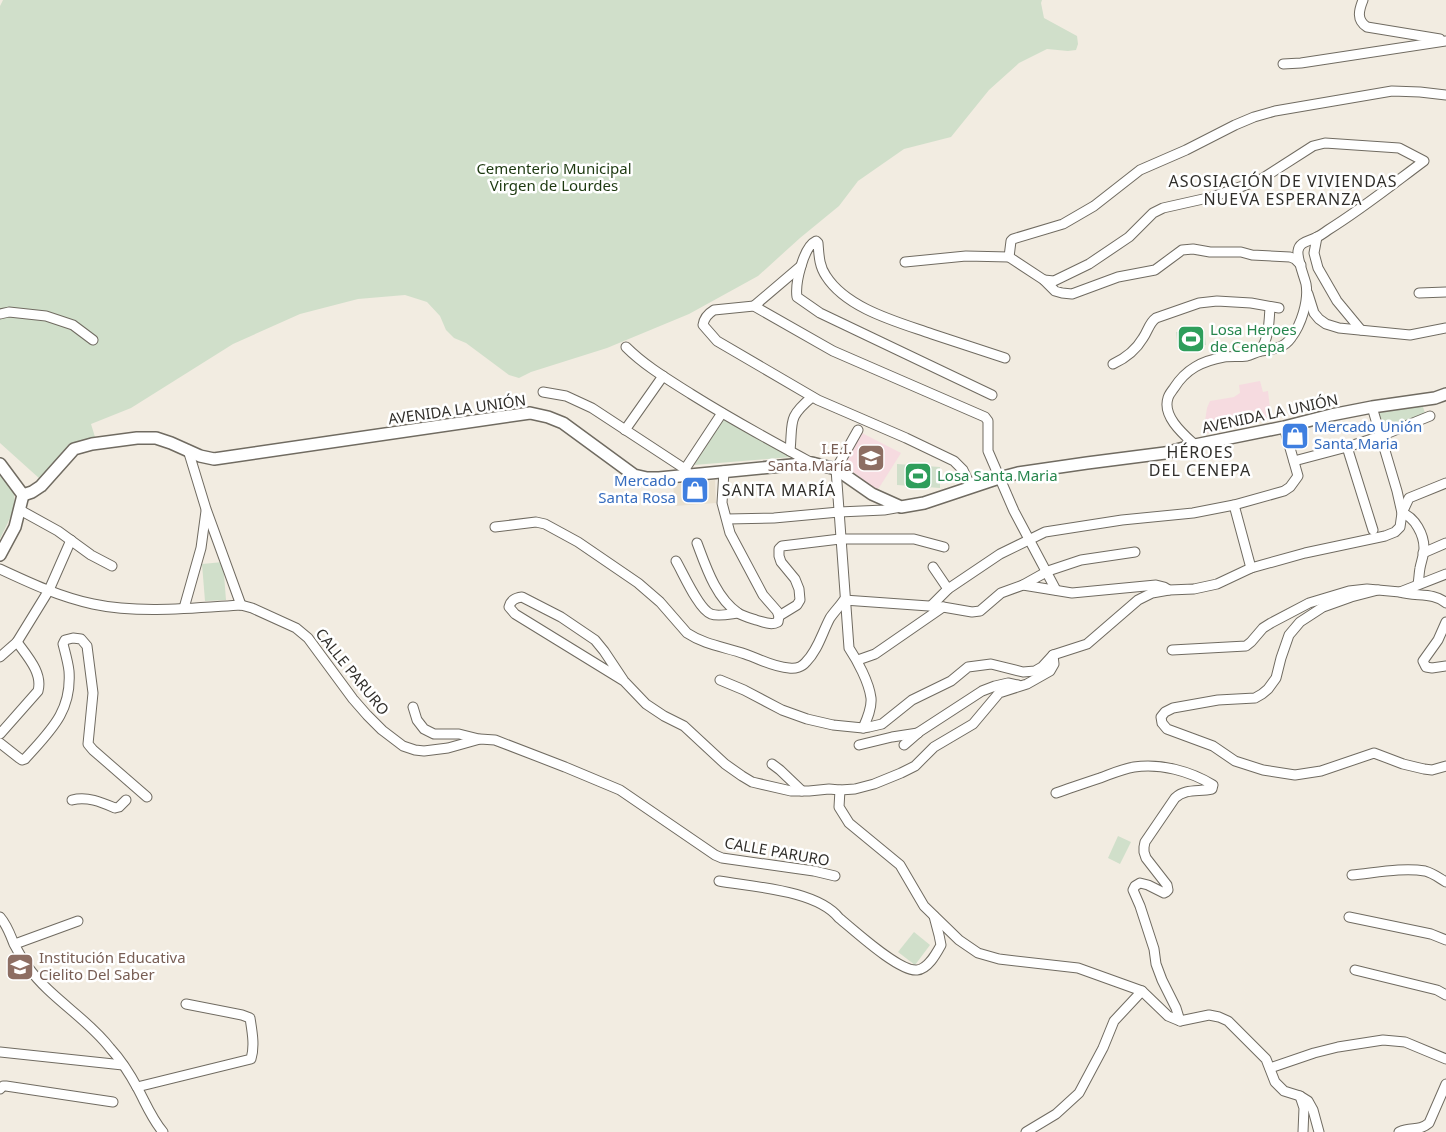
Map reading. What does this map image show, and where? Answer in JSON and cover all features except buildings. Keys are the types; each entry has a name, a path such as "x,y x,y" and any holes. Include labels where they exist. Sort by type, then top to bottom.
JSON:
{"main road":[{"name":"AVENIDA LA UNIÓN","path":"23,496 41,486 74,449 92,444 137,438 156,438 171,442 200,456 214,459 530,413 563,423 634,474 647,478 659,478 687,472 724,471 812,462 836,469 872,494 901,507 924,503 999,478 1018,474 1165,453 1331,415 1435,398 1446,394"},
{"path":"0,464 23,496 15,527 0,555"}],"street":[{"path":"1364,0 1360,8 1359,18 1362,24 1367,27 1446,40"},
{"path":"1283,64 1301,63 1446,40"},
{"path":"1009,257 1011,241 1013,239 1064,224 1094,206 1140,170 1186,150 1254,116 1392,91 1446,95"},
{"path":"1044,280 1054,281 1089,264 1128,238 1148,217 1163,208 1212,197 1260,180 1313,146 1325,143 1399,148 1424,161 1341,222 1317,238 1301,245 1298,251 1306,286 1314,314 1326,324 1338,328 1410,335 1446,328"},
{"path":"1317,238 1314,253 1318,268 1337,301 1361,330"},
{"path":"992,395 820,313 797,297 796,291 801,266 810,244 816,241 818,243 819,261 825,276 850,300 884,317 1006,358"},
{"path":"904,262 966,256 1009,257 1044,280 1055,291 1062,294 1072,294 1118,277 1155,270 1182,250 1241,252 1252,255 1290,257 1301,265"},
{"path":"801,266 754,306 714,310 710,312 703,325 717,341 812,396 954,461 963,470 971,487"},
{"path":"1194,445 1175,426 1167,404 1168,397 1176,385 1187,372 1202,362 1224,357 1246,356 1260,351 1276,350 1284,346 1291,339 1304,312 1306,286"},
{"path":"1419,293 1446,292"},
{"path":"1114,364 1134,351 1149,325 1156,318 1208,302 1251,303 1274,308 1266,342 1260,351"},
{"path":"754,306 833,352 985,417 988,421 988,451 999,478 1056,590"},
{"path":"0,314 8,312 46,316 73,325 93,340"},
{"path":"626,347 635,356 663,376 722,413 812,462"},
{"path":"625,430 663,376"},
{"path":"542,392 566,396 592,408 687,472 722,413"},
{"path":"790,451 794,415 812,396"},
{"path":"1372,407 1402,513"},
{"path":"1294,461 1381,436 1430,416"},
{"path":"931,606 948,589 1000,554 1046,532 1122,520 1193,513 1284,491 1290,487 1298,476 1284,427"},
{"path":"858,430 836,469 844,600 849,648 858,660 871,699 863,728"},
{"path":"1347,447 1373,530"},
{"path":"188,450 206,509 241,605"},
{"path":"697,543 714,586 730,606 738,613 774,625 778,622 777,610 763,594 730,533 722,503 724,471"},
{"path":"720,680 782,710 807,719 833,725 863,728 882,724 912,700 951,681 968,667 991,664 1023,672 1034,671 1053,655 1087,644 1128,607 1152,593 1194,589 1217,584 1251,568 1395,532 1400,527 1402,513 1409,498 1446,483"},
{"path":"1234,504 1251,568"},
{"path":"727,519 774,518 884,510 901,507"},
{"path":"184,608 201,548 206,509"},
{"path":"20,510 58,530 91,555 112,566"},
{"path":"1402,513 1408,514 1412,518 1422,536 1424,549 1418,584"},
{"path":"494,527 536,522 545,524 578,542 638,583 660,602 687,633 708,644 745,654 778,667 792,669 806,662 820,640 830,618 844,600"},
{"path":"779,616 797,605 800,600 795,579 781,562 779,556 782,546 840,539 914,539 944,547"},
{"path":"0,657 17,642 49,590 71,540"},
{"path":"1423,553 1446,543"},
{"path":"844,600 943,607 972,612 980,611 1001,593 1023,585 1046,572 1081,560 1135,552"},
{"path":"676,561 700,604 707,612 712,615 738,613"},
{"path":"933,568 948,589"},
{"name":"CALLE PARURO","path":"0,569 49,590 92,604 124,608 184,608 241,605 252,608 296,628 308,638 367,715 382,730 403,746 424,751 448,748 480,739 496,740 620,790 722,858 814,871 835,876"},
{"path":"1400,592 1446,574"},
{"path":"1023,585 1072,593 1156,585 1170,590"},
{"path":"1172,650 1246,646 1263,628 1271,623 1309,603 1348,591 1367,589 1400,592 1409,595 1434,596 1446,603"},
{"path":"1378,590 1323,607 1300,622 1289,635 1276,678 1268,690 1262,694 1255,698 1218,700 1173,708 1165,712 1161,717 1162,723 1167,729 1213,746 1235,760 1263,770 1295,775 1321,771 1374,753 1402,764 1424,769 1432,770 1446,766"},
{"path":"624,682 515,614 508,607 510,603 516,598 522,597 561,617 582,631 595,640 624,682 646,704 684,726 725,764 752,782 791,791 855,789 874,784 901,773 914,766 934,747 973,724 999,693 1020,686 1050,671 1054,664 1053,655"},
{"path":"858,660 875,654 943,607"},
{"path":"1446,622 1438,640 1423,661 1426,667 1429,668 1446,666"},
{"path":"0,743 22,760 25,759 54,725 64,710 70,690 69,669 63,644 65,640 81,639 87,646 93,693 88,744 147,797"},
{"path":"0,734 38,691 40,685 38,675 17,642"},
{"path":"904,745 919,732 982,692 1008,683 1020,686"},
{"path":"413,706 417,720 424,729 434,734 459,734 480,739"},
{"path":"859,745 919,732"},
{"path":"772,764 802,791"},
{"path":"1056,793 1120,771 1148,766 1173,769 1194,775 1213,785 1212,789 1180,793 1145,842 1144,852 1146,858 1167,885 1168,890 1164,893 1140,883 1133,890 1154,949 1156,964 1180,1021"},
{"path":"840,790 839,807 849,823 900,865 924,906 959,940 978,953 1000,959 1078,968 1142,992 1168,1016 1180,1021 1209,1014 1224,1019 1236,1028 1266,1059 1275,1082 1284,1091 1300,1096 1308,1101 1313,1110 1319,1132"},
{"path":"72,800 81,798 92,800 115,808 119,807 126,800"},
{"path":"1352,875 1402,870 1424,871 1446,882"},
{"path":"719,881 783,891 826,906 838,918 892,960 909,969 916,970 928,964 940,945 934,916"},
{"path":"0,917 5,922 27,966 46,989 96,1032 109,1046 137,1087 154,1121 163,1132"},
{"path":"1349,917 1431,934 1446,940"},
{"path":"15,944 78,920"},
{"path":"1355,970 1437,990 1446,994"},
{"path":"1026,1132 1056,1114 1078,1093 1103,1048 1114,1021 1142,992"},
{"path":"137,1087 252,1059 250,1018 242,1014 186,1004"},
{"path":"1270,1068 1338,1047 1383,1040 1405,1042 1446,1059"},
{"path":"0,1052 123,1065"},
{"path":"1399,1132 1404,1130 1424,1130 1446,1084"},
{"path":"0,1089 6,1086 113,1102"},
{"path":"1300,1096 1304,1108 1303,1132"}],"shaded area":[{"path":"1260,381 1263,392 1268,391 1271,417 1203,434 1210,401 1234,397 1240,393 1239,385"},
{"name":"I.E.I. Santa María","path":"860,432 901,453 877,491 842,465"},
{"name":"Mercado Santa Rosa","path":"715,480 716,503 675,506 673,484"}],"green space":[{"name":"Cementerio Municipal Virgen de Lourdes","path":"3,0 1042,0 1044,18 1077,36 1078,44 1076,50 1047,49 1019,63 989,90 951,137 904,149 858,181 839,206 758,276 689,314 607,348 531,372 519,378 509,375 466,343 454,338 446,330 440,316 427,302 405,295 358,299 300,314 233,344 131,408 91,424 95,437 69,444 40,479 0,443 0,6"},
{"name":"Losa Heroes de Cenepa","path":"1204,329 1206,345 1178,349 1176,332"},
{"path":"1422,404 1425,413 1381,431 1375,409"},
{"path":"724,419 791,457 694,465"},
{"name":"Losa Santa Maria","path":"897,464 940,467 940,488 897,485"},
{"path":"0,474 11,486 14,493 14,506 0,539"},
{"path":"223,562 226,600 205,601 202,564"},
{"path":"1118,836 1131,842 1120,864 1108,858"},
{"path":"914,932 930,945 915,965 898,952"}],"place":[{"name":"Losa Heroes de Cenepa","path":"1191,339"},
{"name":"Mercado Unión Santa Maria","path":"1295,436"},
{"name":"I.E.I. Santa María","path":"871,458"},
{"name":"Losa Santa Maria","path":"918,476"},
{"name":"Mercado Santa Rosa","path":"695,490"},
{"name":"Institución Educativa Cielito Del Saber","path":"20,967"}],"district":[{"name":"ASOSIACIÓN DE VIVIENDAS NUEVA ESPERANZA","path":"1283,190"},
{"name":"HÉROES DEL CENEPA","path":"1200,461"},
{"name":"SANTA MARÍA","path":"779,490"}]}
